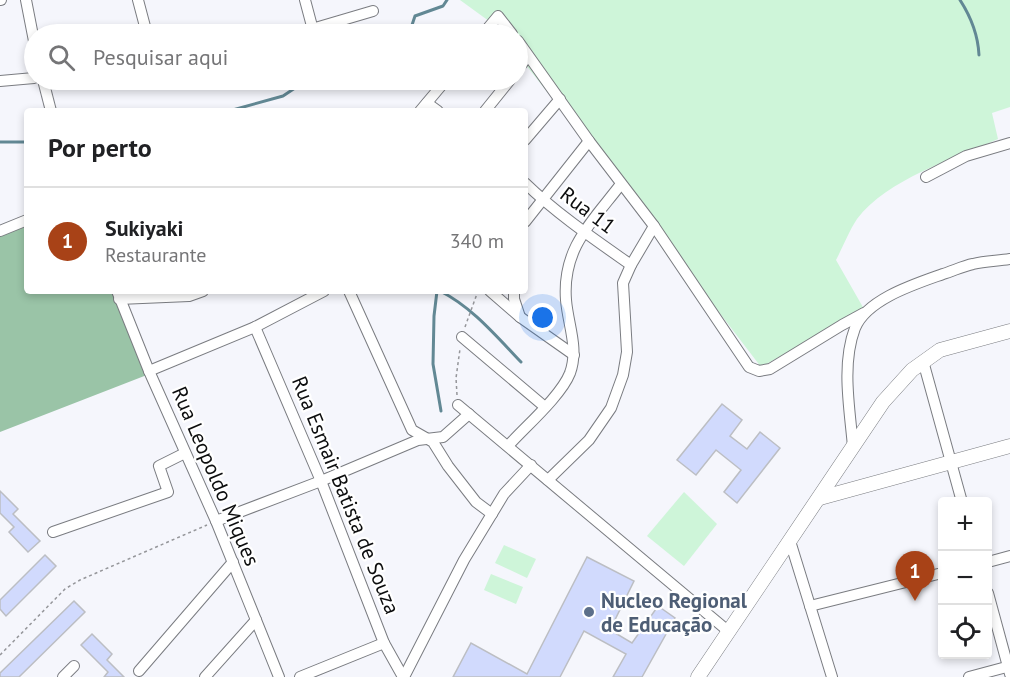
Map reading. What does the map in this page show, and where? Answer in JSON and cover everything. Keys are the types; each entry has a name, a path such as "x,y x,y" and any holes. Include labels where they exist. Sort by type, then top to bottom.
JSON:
{"main road":[{"path":"698,677 883,402 901,380 939,350 1010,331"},
{"path":"820,498 1010,446"}],"street":[{"path":"26,0 31,24"},
{"path":"138,0 144,24"},
{"path":"305,0 311,24"},
{"path":"332,24 373,11"},
{"path":"491,24 498,16 504,24"},
{"path":"528,56 654,226 749,367 759,371 770,369 842,324 864,314 898,291 915,283 974,264 1010,259"},
{"path":"0,81 24,79"},
{"path":"46,90 50,108"},
{"path":"424,107 438,90"},
{"path":"487,108 502,90"},
{"path":"528,136 560,99"},
{"path":"528,218 589,141"},
{"path":"926,177 966,156 1010,143"},
{"path":"508,446 560,390 570,373 574,342 566,300 568,270 573,248 621,184"},
{"name":"Rua 11","path":"528,186 543,201 631,265"},
{"path":"0,231 24,221"},
{"path":"549,480 589,440 611,408 623,375 627,352 623,284 631,265 654,226"},
{"path":"118,295 189,296 195,294"},
{"path":"150,370 255,327 318,294"},
{"path":"350,294 412,430 433,442 476,502 492,514"},
{"path":"493,294 520,317 574,355"},
{"path":"514,294 520,317"},
{"name":"Rua Leopoldo Miques","path":"118,295 216,521 279,677"},
{"path":"854,447 848,387 849,362 856,327 864,314"},
{"name":"Rua Esmair Batista de Souza","path":"255,327 321,481 384,643 403,677"},
{"path":"462,337 545,407"},
{"path":"923,361 961,497"},
{"path":"458,405 728,631"},
{"path":"216,521 321,481 418,440 443,437 469,414"},
{"path":"53,532 168,492 159,466 185,453"},
{"path":"403,677 464,560 504,494 531,465"},
{"path":"790,541 832,677"},
{"path":"992,561 1010,556"},
{"path":"139,671 233,562"},
{"path":"810,606 938,574"},
{"path":"969,677 1009,669 990,605"},
{"path":"205,677 256,620"},
{"path":"300,677 384,643"},
{"path":"63,677 74,666"}],"path":[{"path":"0,655 65,589 80,580 216,521"}],"green space":[{"path":"460,0 1010,0 1010,107 992,113 998,139 903,181 870,205 857,219 836,260 864,309 761,367 528,68 528,24 493,24"},
{"path":"24,222 24,294 117,294 152,373 0,432 0,230"},
{"path":"684,492 717,524 684,566 647,536"},
{"path":"504,545 536,559 527,578 495,563"},
{"path":"491,574 523,587 516,604 484,590"}],"building":[{"path":"722,404 742,420 730,436 747,449 760,432 780,448 737,503 724,492 741,470 716,450 696,475 677,460"},
{"path":"0,491 18,509 13,514 40,541 28,552 9,532 14,527 0,513"},
{"path":"45,555 56,566 6,616 0,609 0,600"},
{"name":"Nucleo Regional de Educação","path":"587,557 634,581 610,630 632,643 658,606 675,618 642,677 613,677 626,654 584,631 560,677 453,677 471,643 527,674"},
{"path":"74,601 85,612 19,677 0,677 0,673"},
{"path":"92,634 112,654 107,660 124,677 104,677 108,672 81,645"}],"waterway":[{"path":"412,24 415,16 443,6 447,0"},
{"path":"960,0 973,26 979,55"},
{"path":"240,108 283,96 292,90"},
{"path":"0,142 24,142"},
{"path":"437,294 433,364 441,411"},
{"path":"445,294 463,305 521,362"}],"place":[{"name":"Sukiyaki","path":"915,601"},
{"name":"Nucleo Regional de Educação","path":"589,612"}]}
